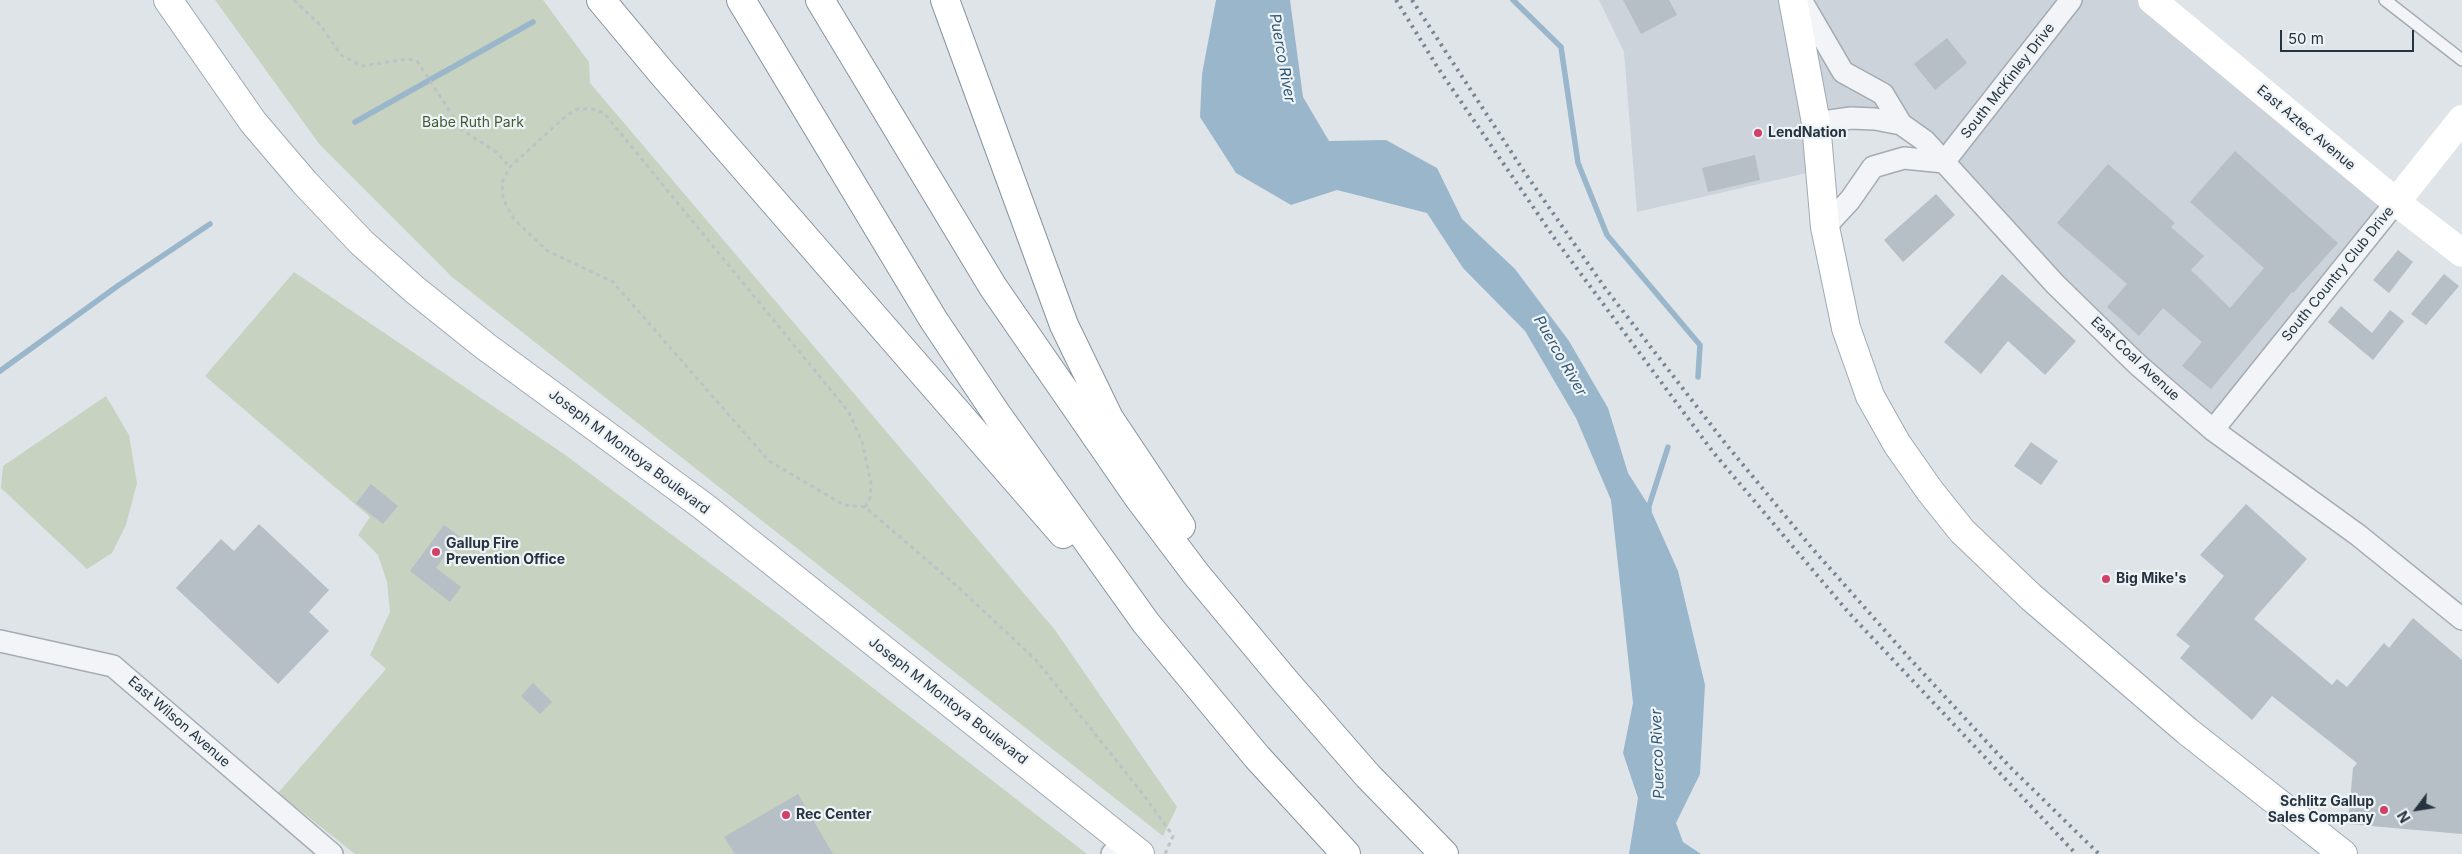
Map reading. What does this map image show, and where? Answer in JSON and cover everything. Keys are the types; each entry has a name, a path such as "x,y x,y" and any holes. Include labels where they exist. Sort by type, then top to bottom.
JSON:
{"main road":[{"name":"Joseph M Montoya Boulevard","path":"168,0 254,122 298,176 362,243 415,290 485,346 703,506 1126,850"},
{"path":"601,0 680,94 1257,757 1346,854"},
{"path":"741,0 933,319 998,416 1146,623 1257,757"},
{"path":"820,0 993,287 1138,497 1196,574 1286,682 1368,776 1444,854"},
{"path":"945,0 1064,325 1109,418 1286,682"},
{"path":"1793,0 1816,123 1825,227 1846,328 1870,396 1903,452 1930,491 1962,531 2031,597 2187,732 2343,854"},
{"name":"East Aztec Avenue","path":"2152,0 2396,202 2462,253"},
{"name":"South Country Club Drive","path":"2396,202 2462,119"}],"street":[{"path":"1801,0 1843,72 1883,94 1901,124"},
{"name":"South McKinley Drive","path":"1944,162 2072,0"},
{"name":"East Coal Avenue","path":"1816,123 1851,118 1901,124 1925,141 2055,284 2137,364 2213,430 2358,535 2462,619"},
{"path":"1825,227 1850,200 1873,167 1904,158 1944,162"},
{"name":"South Country Club Drive","path":"2213,430 2396,202"},
{"name":"East Wilson Avenue","path":"0,641 113,666 332,854"}],"lane":[{"path":"2384,0 2462,60"}],"path":[{"path":"294,0 321,26 341,55 362,66 408,58 417,61 462,130 495,151 510,167"},
{"path":"865,507 870,498 871,484 862,441 848,412 604,113 592,109 578,109 567,115 510,167 502,182 503,200 514,219 546,250 613,282 769,461 844,505 865,507 958,587 1036,660 1143,794 1172,836 1166,854"}],"shaded area":[{"path":"1599,0 2152,0 2396,202 2213,430 1901,124 1816,123 1820,170 1637,212 1624,52"}],"green space":[{"name":"Babe Ruth Park","path":"215,0 543,0 589,62 590,83 1055,630 1177,807 1163,836 452,277 320,145"},
{"path":"294,272 564,454 779,615 1087,854 355,854 278,793 386,669 370,655 390,612 387,582 378,555 358,535 370,517 205,376"},
{"path":"106,396 129,435 137,483 126,525 112,553 87,569 1,488 3,466"}],"water":[{"name":"Puerco River","path":"1216,0 1290,0 1303,97 1329,141 1386,140 1437,168 1462,219 1515,269 1569,341 1608,408 1628,473 1649,506 1678,571 1705,685 1700,774 1676,823 1683,842 1701,854 1629,854 1638,798 1623,753 1633,703 1611,500 1576,418 1525,331 1463,268 1427,213 1337,190 1291,205 1236,173 1200,117 1202,74"}],"building":[{"path":"1623,0 1669,0 1677,15 1641,34"},
{"path":"1947,38 1967,63 1935,90 1914,64"},
{"path":"2235,151 2338,243 2292,292 2211,389 2182,366 2202,342 2163,308 2139,336 2107,307 2127,284 2057,223 2108,164 2175,223 2171,227 2204,256 2191,270 2230,308 2264,268 2190,202"},
{"path":"1755,155 1760,180 1708,192 1702,168"},
{"path":"1936,194 1955,215 1903,262 1884,240"},
{"path":"2398,250 2413,262 2389,293 2373,280"},
{"path":"2002,274 2076,341 2045,375 2008,341 1981,374 1944,342"},
{"path":"2444,274 2459,286 2426,325 2411,314"},
{"path":"2341,306 2372,333 2390,310 2404,321 2373,360 2328,322"},
{"path":"2031,442 2058,461 2041,485 2014,466"},
{"path":"371,484 398,506 383,524 356,503"},
{"path":"2246,504 2307,559 2254,619 2332,685 2337,679 2347,687 2384,643 2389,648 2413,618 2462,660 2462,834 2348,824 2353,768 2357,763 2272,696 2252,720 2180,658 2190,646 2176,635 2224,576 2200,555"},
{"path":"259,524 329,590 309,612 329,631 278,684 176,588 221,539 234,551"},
{"name":"Gallup Fire Prevention Office","path":"444,525 459,536 436,568 461,587 450,602 410,571"},
{"path":"533,683 552,702 540,714 521,696"},
{"name":"Rec Center","path":"798,794 833,854 735,854 724,837"}],"waterway":[{"path":"1513,0 1561,47 1578,163 1607,235 1700,345 1698,377"},
{"path":"355,122 533,22"},
{"path":"0,371 119,285 210,224"},
{"path":"1649,511 1668,447"}],"railway":[{"path":"1396,0 1438,68 1555,239 1713,452 1849,613 2076,854"},
{"path":"1412,0 1523,170 1605,288 1725,443 1811,547 1911,660 2010,767 2099,854"}],"place":[{"name":"LendNation","path":"1758,133"},
{"name":"Gallup Fire Prevention Office","path":"436,552"},
{"name":"Big Mike's","path":"2106,579"},
{"name":"Schlitz Gallup Sales Company","path":"2384,810"},
{"name":"Rec Center","path":"786,815"}]}
